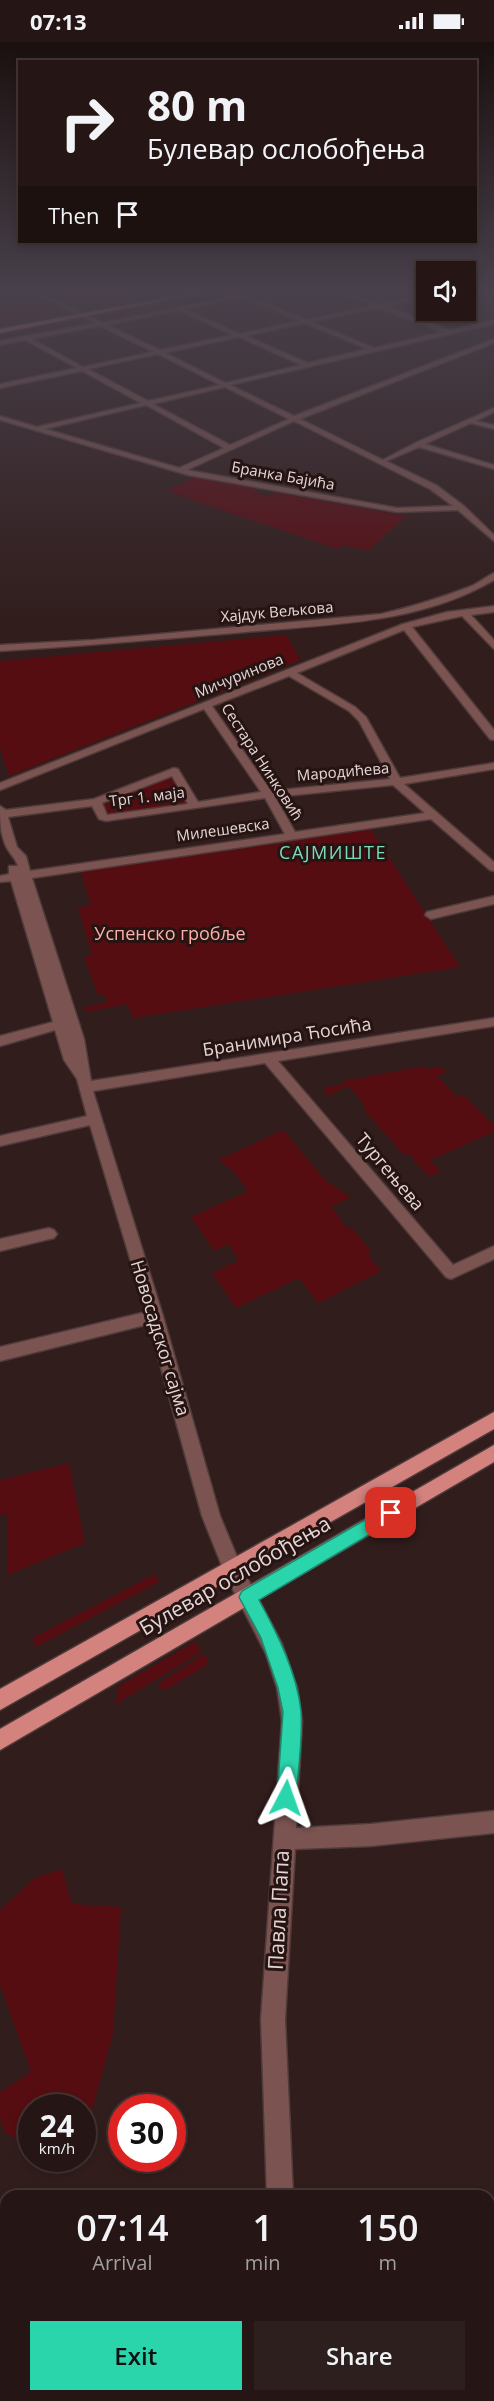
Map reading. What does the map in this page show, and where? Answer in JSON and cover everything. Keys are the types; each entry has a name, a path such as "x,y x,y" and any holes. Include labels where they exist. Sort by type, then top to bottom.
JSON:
{"main road":[{"name":"Булевар ослобођења","path":"0,1700 494,1420"},
{"name":"Булевар ослобођења","path":"0,1740 494,1453"}],"street":[{"path":"144,400 230,448"},
{"path":"37,428 156,400"},
{"path":"261,400 452,495 494,529"},
{"path":"179,471 298,418 344,400"},
{"path":"384,460 494,410"},
{"name":"Бранка Бајића","path":"0,418 179,471 396,510 461,508"},
{"path":"470,421 494,427"},
{"path":"417,444 494,466"},
{"path":"384,460 433,487 461,508 494,539"},
{"name":"Хајдук Вељкова","path":"459,592 466,584 494,567"},
{"name":"Хајдук Вељкова","path":"0,648 93,643 381,617 428,606 459,592 472,589 492,578"},
{"name":"Мичуринова","path":"0,787 406,626 464,612 494,609"},
{"path":"464,612 494,646"},
{"path":"406,626 494,736"},
{"name":"Хајдук Вељкова","path":"0,654 93,643"},
{"path":"289,672 352,709 363,719 397,783 494,867"},
{"name":"Сестара Нинковић","path":"206,705 268,794 292,836"},
{"name":"Мародићева","path":"194,805 268,794 397,783 494,766"},
{"name":"Трг 1. маја","path":"1,811 96,802 174,771 194,805 106,818 103,817 96,802"},
{"name":"Новосадског сајма","path":"1,811 12,848 10,858 21,875 66,1023 71,1060 83,1081 155,1316 211,1516 233,1570 248,1597"},
{"name":"Милешевска","path":"0,879 435,815"},
{"path":"431,915 494,900"},
{"name":"Бранимира Ћосића","path":"83,1081 268,1058 494,1022"},
{"path":"0,1041 66,1023"},
{"name":"Тургењева","path":"268,1058 451,1273 494,1252"},
{"path":"0,1141 94,1119"},
{"path":"0,1245 49,1234"},
{"path":"0,1354 155,1316"},
{"name":"Павла Папа","path":"248,1597 275,1651 292,1712 273,2019 280,2190"},
{"path":"284,1839 371,1835 494,1822"}],"green space":[{"path":"196,477 260,489 255,493 269,496 274,492 406,516 368,551 344,545 337,549 166,491"},
{"path":"286,635 301,660 9,776 0,748 0,661"},
{"path":"173,775 195,806 106,818 97,805"},
{"name":"Успенско гробље","path":"368,825 460,967 133,1018 127,1004 86,1012 84,1007 107,1003 104,994 98,995 84,957 92,955 78,908 91,905 80,869"},
{"path":"424,1066 426,1069 442,1067 446,1072 437,1076 457,1097 464,1095 494,1126 494,1132 430,1160 441,1172 428,1176 408,1153 404,1155 363,1109 366,1107 349,1086 326,1096 326,1087 344,1084 343,1081"},
{"path":"283,1130 326,1181 351,1197 331,1207 348,1229 351,1227 371,1251 367,1254 381,1271 318,1303 299,1278 236,1308 212,1273 239,1260 228,1244 214,1251 191,1217 248,1191 232,1170 218,1160"},
{"path":"69,1463 85,1543 7,1575 8,1514 0,1515 0,1480"},
{"path":"155,1574 159,1582 36,1647 32,1638"},
{"path":"196,1641 201,1652 115,1705 119,1686"},
{"path":"204,1654 208,1660 206,1666 163,1691 158,1684"},
{"path":"62,1869 72,1904 121,1907 113,2033 96,2095 18,2094 18,2139 5,2133 0,2119 0,2092 31,2072 0,1985 0,1910 35,1878"}],"district":[{"name":"САЈМИШТЕ","path":"333,853"}],"route":[{"path":"286,1798 292,1712 275,1651 248,1597 391,1513"}]}
